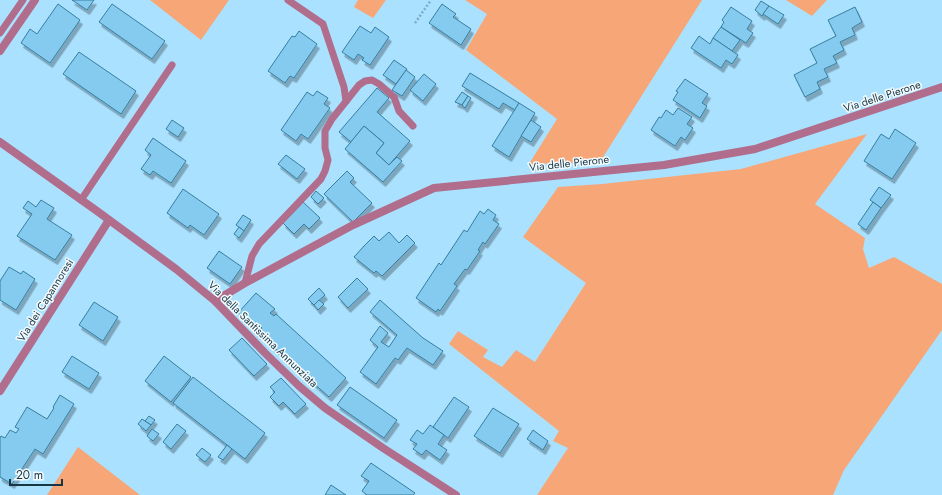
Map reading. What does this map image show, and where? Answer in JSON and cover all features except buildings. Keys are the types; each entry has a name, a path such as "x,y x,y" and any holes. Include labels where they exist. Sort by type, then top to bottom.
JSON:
{"street":[{"path":"0,52 34,0"},
{"name":"Via delle Pierone","path":"215,301 245,283 353,225 434,188 664,165 755,149 942,87"},
{"name":"Via della Santissima Annunziata","path":"0,142 176,269 215,301 265,353 324,408 456,495"},
{"name":"Via dei Capannoresi","path":"0,391 109,220"}],"lane":[{"path":"0,33 23,0"},
{"path":"288,0 323,24 344,87 346,101"},
{"path":"81,200 172,65"},
{"path":"245,283 252,256 259,244 321,179 326,171 328,160 325,131 332,119 359,85 366,81 372,80 379,84 394,97 400,111 413,126"}],"path":[{"path":"415,23 431,0"}],"shaded area":[{"path":"150,0 229,0 201,40"},
{"path":"358,0 386,0 373,18 354,7"},
{"path":"465,0 702,0 600,162 529,164 557,119 466,50 487,14"},
{"path":"786,0 827,0 812,16"},
{"path":"867,134 815,204 865,238 863,249 869,268 894,257 942,284 942,330 844,470 833,495 537,495 568,448 553,441 559,431 449,344 458,331 488,350 483,357 502,367 516,350 535,362 586,283 523,237 558,187 602,184 741,169"},
{"path":"78,447 140,495 47,495"}]}
